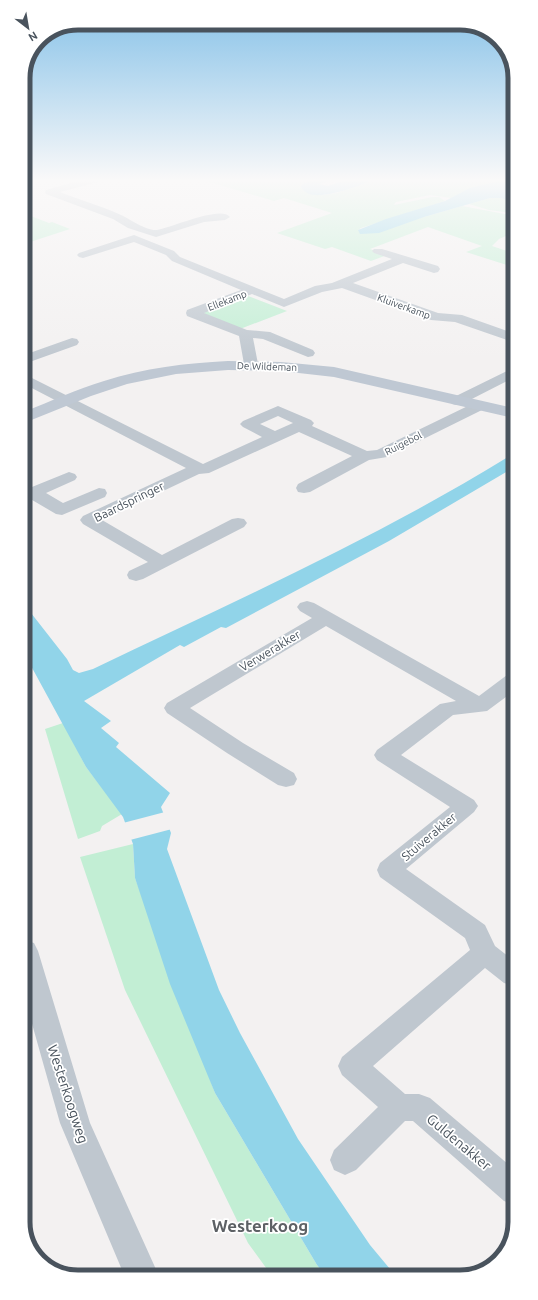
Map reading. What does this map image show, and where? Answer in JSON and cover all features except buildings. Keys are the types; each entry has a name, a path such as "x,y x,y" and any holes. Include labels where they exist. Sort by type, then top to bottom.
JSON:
{"street":[{"path":"83,255 129,240"},
{"path":"137,240 170,253 176,259 252,290"},
{"path":"378,251 434,269"},
{"name":"Ellekamp","path":"308,353 265,335 244,334 192,313 252,290 284,303 404,259"},
{"name":"Kluiverkamp","path":"342,283 436,317 457,318 508,336"},
{"path":"244,334 251,364"},
{"path":"30,358 72,342"},
{"name":"De Wildeman","path":"30,416 122,381 180,369 251,364 334,372 508,412"},
{"path":"457,401 508,375"},
{"path":"30,381 199,468"},
{"name":"Ruigebol","path":"304,488 365,456 381,454 479,406"},
{"path":"274,437 248,424 278,410 306,423 299,426"},
{"path":"299,426 365,456"},
{"name":"Baardspringer","path":"89,520 199,468 203,470 299,426"},
{"path":"69,477 33,493 62,510 68,508 89,520"},
{"name":"Baardspringer","path":"68,508 98,493"},
{"name":"Baardspringer","path":"89,520 162,562"},
{"path":"136,576 238,523"},
{"path":"306,607 480,706 508,685"},
{"name":"Verwerakker","path":"286,779 235,748 175,708 326,618"},
{"name":"Stuiverakker","path":"480,706 448,709 385,755 466,806 389,870 476,932 484,953"},
{"path":"345,1160 399,1107 352,1066 484,953 508,971"},
{"name":"Westerkoogweg","path":"30,968 75,1123 139,1270"},
{"name":"Guldenakker","path":"399,1107 419,1108 508,1184"}],"green space":[{"path":"297,240 395,240 370,249 387,255 371,261 332,247 325,249"},
{"path":"464,240 498,240 492,246 508,251 508,265 466,252 482,246"},
{"path":"248,296 287,311 240,329 203,313"},
{"path":"63,723 86,767 122,814 102,826 100,831 78,839 45,729"},
{"path":"133,844 135,878 215,1093 321,1270 268,1270 248,1243 125,990 80,857"}],"water":[{"path":"508,457 508,471 389,541 226,628 221,627 184,647 180,645 84,701 111,721 101,728 119,743 116,747 170,793 161,807 171,833 167,849 219,990 240,1033 298,1139 370,1245 391,1270 321,1270 215,1093 170,984 135,878 133,844 123,817 86,767 30,664 30,612 67,659 73,670 79,673 93,669 359,541"}],"pier":[{"path":"165,812 172,829 130,840 123,823"}],"district":[{"name":"Westerkoog","path":"260,1226"}]}
